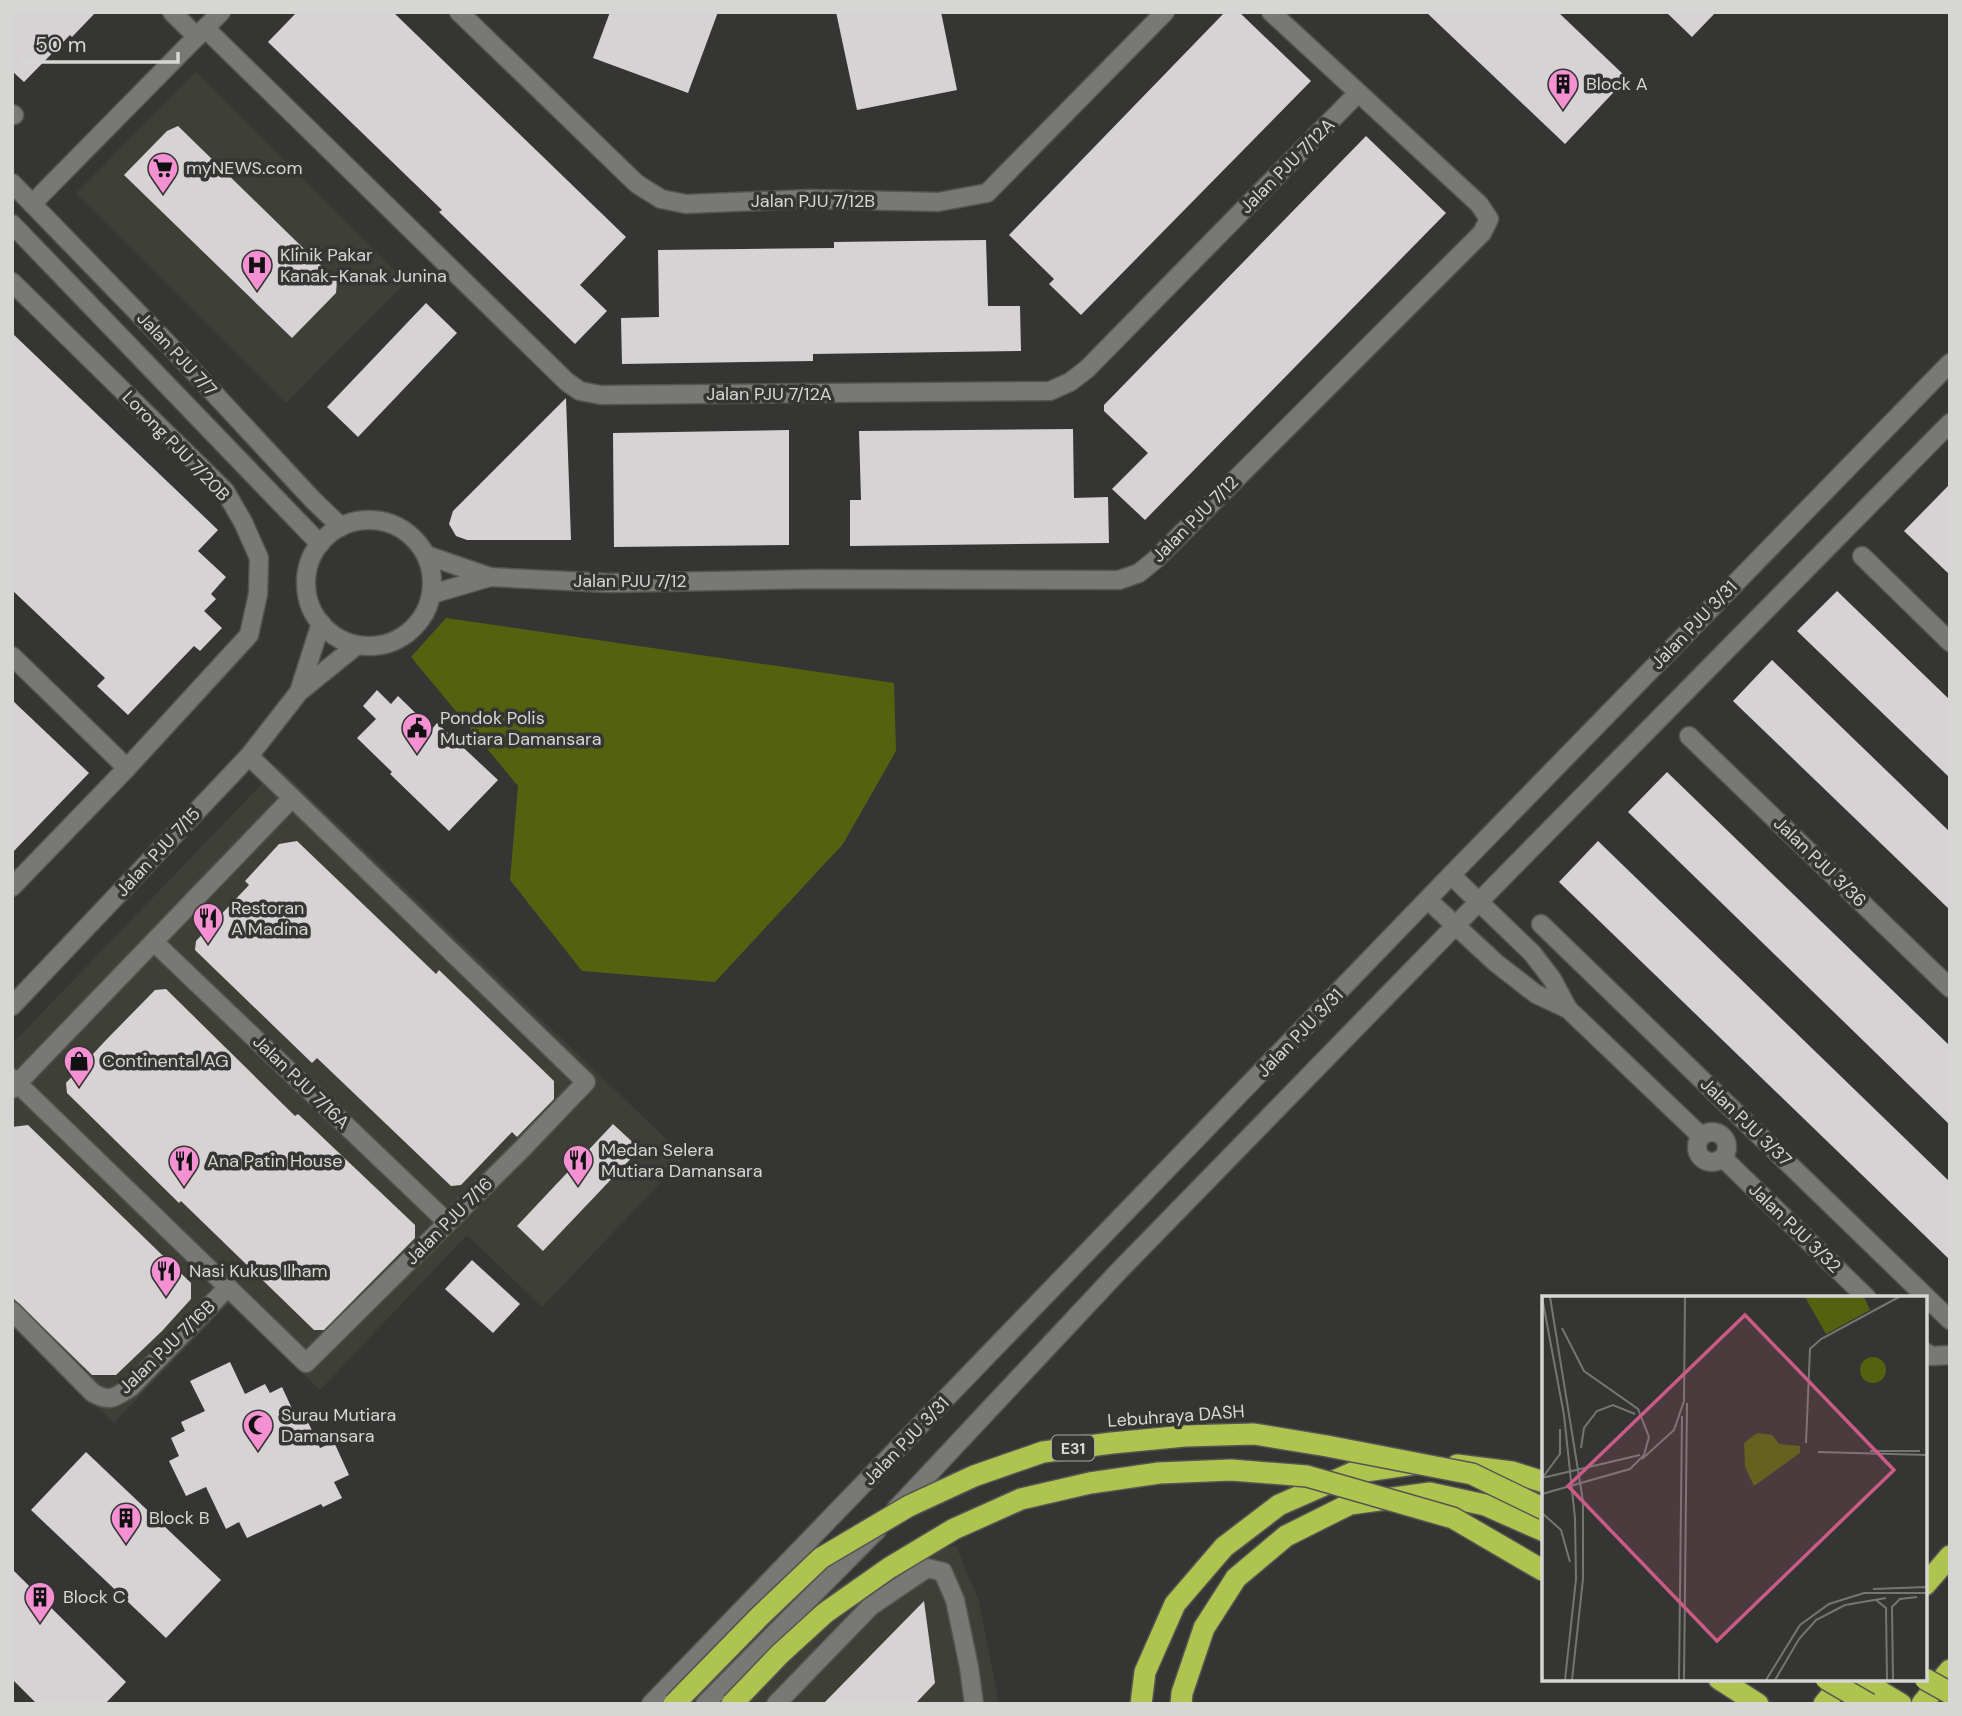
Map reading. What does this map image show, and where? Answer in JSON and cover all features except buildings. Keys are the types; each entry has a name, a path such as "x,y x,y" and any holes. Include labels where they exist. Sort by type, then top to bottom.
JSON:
{"highway":[{"name":"Lebuhraya DASH","path":"674,1704 821,1558 909,1506 974,1476 1043,1452 1173,1437 1254,1434 1472,1474 1542,1508"},
{"path":"1141,1704 1145,1672 1175,1604 1224,1547 1279,1505 1352,1473 1433,1461 1512,1472 1542,1481"},
{"name":"E31","path":"732,1704 780,1654 825,1613 889,1567 954,1529 1021,1499 1090,1483 1159,1473 1231,1470 1307,1476 1453,1518 1542,1570"},
{"path":"1181,1704 1182,1693 1204,1628 1236,1578 1286,1536 1350,1504 1430,1493 1485,1505 1542,1530"},
{"path":"1927,1583 1950,1556"},
{"path":"1922,1704 1950,1670"},
{"path":"1927,1680 1950,1693"},
{"path":"1723,1681 1758,1704"},
{"path":"1829,1681 1869,1704"},
{"path":"1824,1704 1843,1681"},
{"path":"1862,1681 1901,1704"}],"street":[{"name":"Jalan PJU 7/12A","path":"172,12 201,33 567,382 580,391 601,394 1050,391 1070,382 1087,369 1358,93"},
{"path":"32,204 221,12"},
{"name":"Jalan PJU 7/12B","path":"458,12 637,184 661,199 686,204 810,199 938,202 987,193 1165,12"},
{"path":"1271,12 1358,93"},
{"name":"Jalan PJU 7/12","path":"426,555 490,577 609,583 818,579 1119,580 1139,573 1482,233 1489,219 1479,204 1358,93"},
{"name":"Jalan PJU 7/7","path":"12,183 341,527"},
{"name":"Jalan PJU 7/7","path":"12,224 320,544"},
{"name":"Lorong PJU 7/20B","path":"12,282 225,491 259,558 258,594 249,635 127,768 12,887"},
{"name":"Jalan PJU 3/31","path":"650,1704 1950,363"},
{"name":"Jalan PJU 3/31","path":"705,1704 865,1542 1116,1273 1950,423"},
{"path":"360,521 389,524 414,539 426,555 432,574 432,594 425,613 413,629 396,640 377,646 356,645 337,637 321,624 310,605 306,584 310,563 320,544 329,534 341,527 360,521"},
{"path":"1862,556 1950,642"},
{"name":"Jalan PJU 7/12","path":"432,594 490,577"},
{"name":"Jalan PJU 7/15","path":"299,692 321,624"},
{"name":"Jalan PJU 7/15","path":"12,1006 249,756 299,692 356,645"},
{"path":"12,656 127,768"},
{"name":"Jalan PJU 3/36","path":"1689,736 1950,988"},
{"name":"Jalan PJU 7/16","path":"249,756 586,1082 306,1363 14,1084 292,798"},
{"path":"1451,875 1480,900 1532,953 1552,979 1568,1009"},
{"path":"1428,900 1496,963 1536,994 1568,1009"},
{"name":"Jalan PJU 3/37","path":"1541,924 1925,1296"},
{"name":"Jalan PJU 7/16A","path":"154,942 447,1222"},
{"name":"Jalan PJU 3/32","path":"1568,1009 1701,1136 1697,1146 1703,1159 1713,1162 1723,1158 1865,1296"},
{"name":"Jalan PJU 7/16B","path":"12,1311 93,1393 103,1399 115,1398 131,1387 228,1287"},
{"name":"Jalan PJU 3/37","path":"1927,1298 1950,1320"},
{"path":"1927,1353 1931,1356 1950,1355"},
{"path":"776,1704 871,1606 927,1568 943,1572 956,1600 974,1704"}],"shaded area":[{"path":"196,72 406,282 286,403 76,193"},
{"path":"278,767 685,1157 542,1307 467,1235 320,1390 229,1303 114,1423 12,1326 12,1044"},
{"path":"956,1546 979,1601 999,1704 723,1704 833,1590 901,1550"}],"green space":[{"path":"446,618 894,683 896,751 843,844 715,982 582,971 510,880 518,786 411,657"}],"place":[{"name":"Block A","path":"1563,111"},
{"name":"myNEWS.com","path":"163,195"},
{"name":"Klinik Pakar Kanak-Kanak Junina","path":"257,292"},
{"name":"Pondok Polis Mutiara Damansara","path":"417,755"},
{"name":"Restoran A Madina","path":"208,945"},
{"name":"Continental AG","path":"79,1088"},
{"name":"Medan Selera Mutiara Damansara","path":"578,1187"},
{"name":"Ana Patin House","path":"184,1188"},
{"name":"Nasi Kukus Ilham","path":"166,1298"},
{"name":"Surau Mutiara Damansara","path":"258,1452"},
{"name":"Block B","path":"126,1545"},
{"name":"Block C","path":"40,1624"}]}
